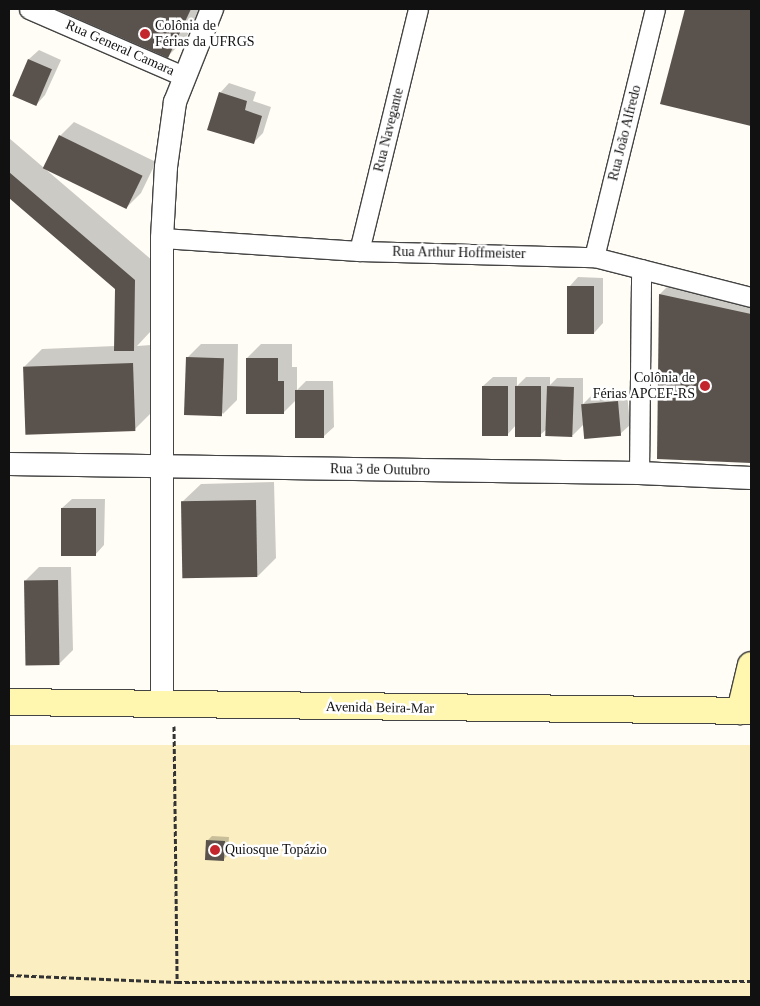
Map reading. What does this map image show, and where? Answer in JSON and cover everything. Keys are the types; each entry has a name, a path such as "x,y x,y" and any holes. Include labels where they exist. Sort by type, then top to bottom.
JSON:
{"main road":[{"path":"746,711 751,664"},
{"name":"Avenida Beira-Mar","path":"9,702 168,706 746,711"}],"street":[{"name":"Rua General Camara","path":"29,9 183,76"},
{"path":"168,706 162,467 162,238 166,167 175,102 183,76 212,9"},
{"name":"Rua Navegante","path":"360,251 418,9"},
{"name":"Rua João Alfredo","path":"594,257 655,9"},
{"name":"Rua Arthur Hoffmeister","path":"162,238 360,251 594,257 751,297"},
{"path":"639,473 641,269"},
{"name":"Rua 3 de Outubro","path":"9,464 639,473 751,478"}],"path":[{"path":"168,706 177,982"},
{"path":"9,975 177,982 751,981"}],"sand":[{"path":"9,745 751,745 751,997 9,997"}],"building":[{"name":"Colônia de Férias da UFRGS","path":"55,9 191,9 168,58"},
{"path":"685,9 751,9 751,126 660,104"},
{"path":"28,59 52,69 36,106 12,96"},
{"path":"219,92 247,101 245,110 262,116 254,144 207,130"},
{"path":"59,135 143,176 126,209 43,168"},
{"path":"9,172 135,280 134,351 114,351 115,289 9,198"},
{"path":"567,286 594,286 594,334 567,334"},
{"name":"Colônia de Férias APCEF-RS","path":"659,294 751,314 751,463 657,459"},
{"path":"186,357 224,358 222,416 184,415"},
{"path":"246,358 278,358 278,381 284,381 284,414 246,414"},
{"path":"133,363 135,431 25,435 23,367"},
{"path":"482,386 508,386 508,436 482,436"},
{"path":"515,386 541,386 541,437 515,437"},
{"path":"547,386 574,387 572,437 545,436"},
{"path":"295,390 324,390 324,438 295,438"},
{"path":"618,401 621,436 584,439 581,404"},
{"path":"256,500 257,577 182,578 181,501"},
{"path":"61,508 96,508 96,556 61,556"},
{"path":"58,580 59,665 25,666 24,581"},
{"name":"Quiosque Topázio","path":"206,840 225,841 224,861 205,860"}],"place":[{"name":"Colônia de Férias da UFRGS","path":"145,34"},
{"name":"Colônia de Férias APCEF-RS","path":"705,386"},
{"name":"Quiosque Topázio","path":"215,850"}]}
